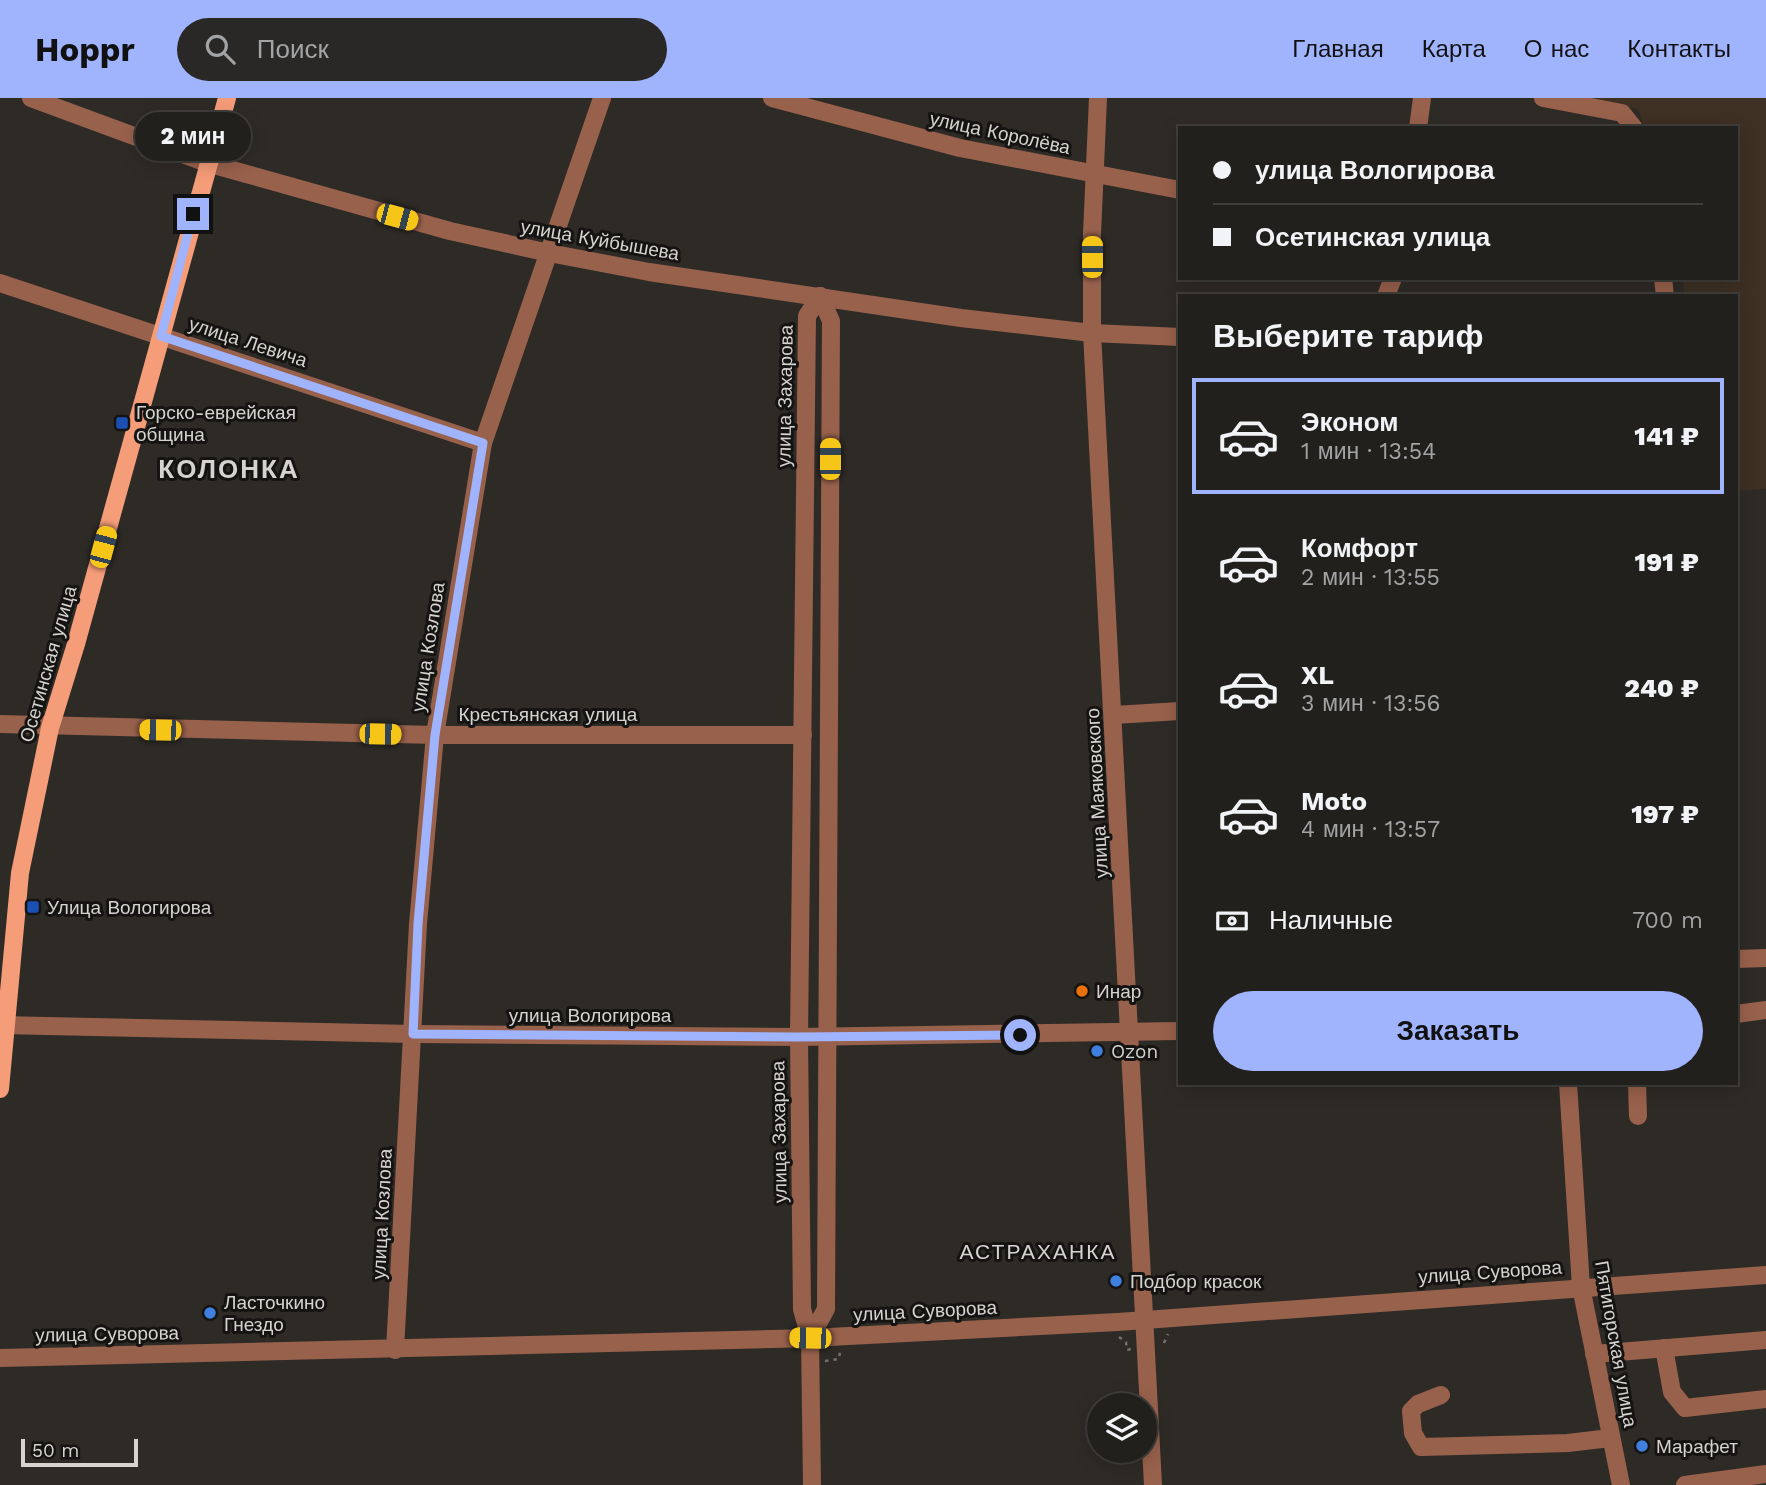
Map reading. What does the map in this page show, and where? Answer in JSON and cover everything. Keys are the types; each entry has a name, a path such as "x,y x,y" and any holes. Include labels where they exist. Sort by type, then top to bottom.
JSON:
{"main road":[{"name":"Осетинская улица","path":"0,1089 3,1025 20,873 50,727 227,98"}],"street":[{"name":"улица Куйбышева","path":"31,98 207,163 450,231 549,253 961,318 1092,332 1178,337"},
{"name":"улица Козлова","path":"395,1350 418,924 435,735 483,443 602,98"},
{"name":"улица Королёва","path":"772,98 960,148 1178,190"},
{"name":"улица Маяковского","path":"1098,98 1092,332 1153,1485"},
{"path":"1418,126 1422,98"},
{"path":"1543,98 1622,113 1632,126"},
{"name":"улица Левича","path":"0,283 483,443"},
{"name":"улица Захарова","path":"812,1485 810,1338 802,1309 799,1037 807,316 820,296"},
{"name":"улица Захарова","path":"810,1338 827,1309 826,1037 831,321 820,296"},
{"path":"1114,715 1178,711"},
{"name":"Крестьянская улица","path":"0,724 435,735 803,735"},
{"path":"1738,959 1766,958"},
{"path":"1738,1014 1766,1010"},
{"name":"улица Вологирова","path":"3,1025 413,1034 799,1037 1178,1031"},
{"name":"Пятигорская улица","path":"1568,1085 1581,1287 1610,1438 1622,1485"},
{"path":"1637,1085 1638,1116"},
{"name":"улица Суворова","path":"0,1358 810,1338 1144,1320 1766,1275"},
{"path":"1594,1354 1766,1340"},
{"path":"1664,1348 1672,1392 1685,1408 1766,1399"},
{"path":"1441,1395 1418,1404 1411,1411 1413,1433 1421,1447 1569,1443 1610,1438"},
{"path":"1685,1485 1766,1474"}],"path":[{"path":"1164,1343 1168,1334"},
{"path":"1119,1336 1120,1340 1126,1342 1127,1350 1130,1349"},
{"path":"823,1361 839,1359 840,1348"}],"shaded area":[{"path":"1588,98 1766,98 1766,489 1738,491 1738,294 1685,294 1682,280 1738,280 1738,126 1643,126 1638,109"}],"place":[{"name":"Горско-еврейская община","path":"122,423"},
{"name":"Улица Вологирова","path":"33,907"},
{"name":"Инар","path":"1082,991"},
{"name":"Ozon","path":"1097,1051"},
{"name":"Подбор красок","path":"1116,1281"},
{"name":"Ласточкино Гнездо","path":"210,1313"},
{"name":"Марафет","path":"1642,1446"}],"district":[{"name":"КОЛОНКА","path":"229,469"},
{"name":"АСТРАХАНКА","path":"1038,1251"}],"route":[{"path":"193,214 161,336 483,443 435,735 418,924 413,1034 799,1037 1020,1035"}]}
